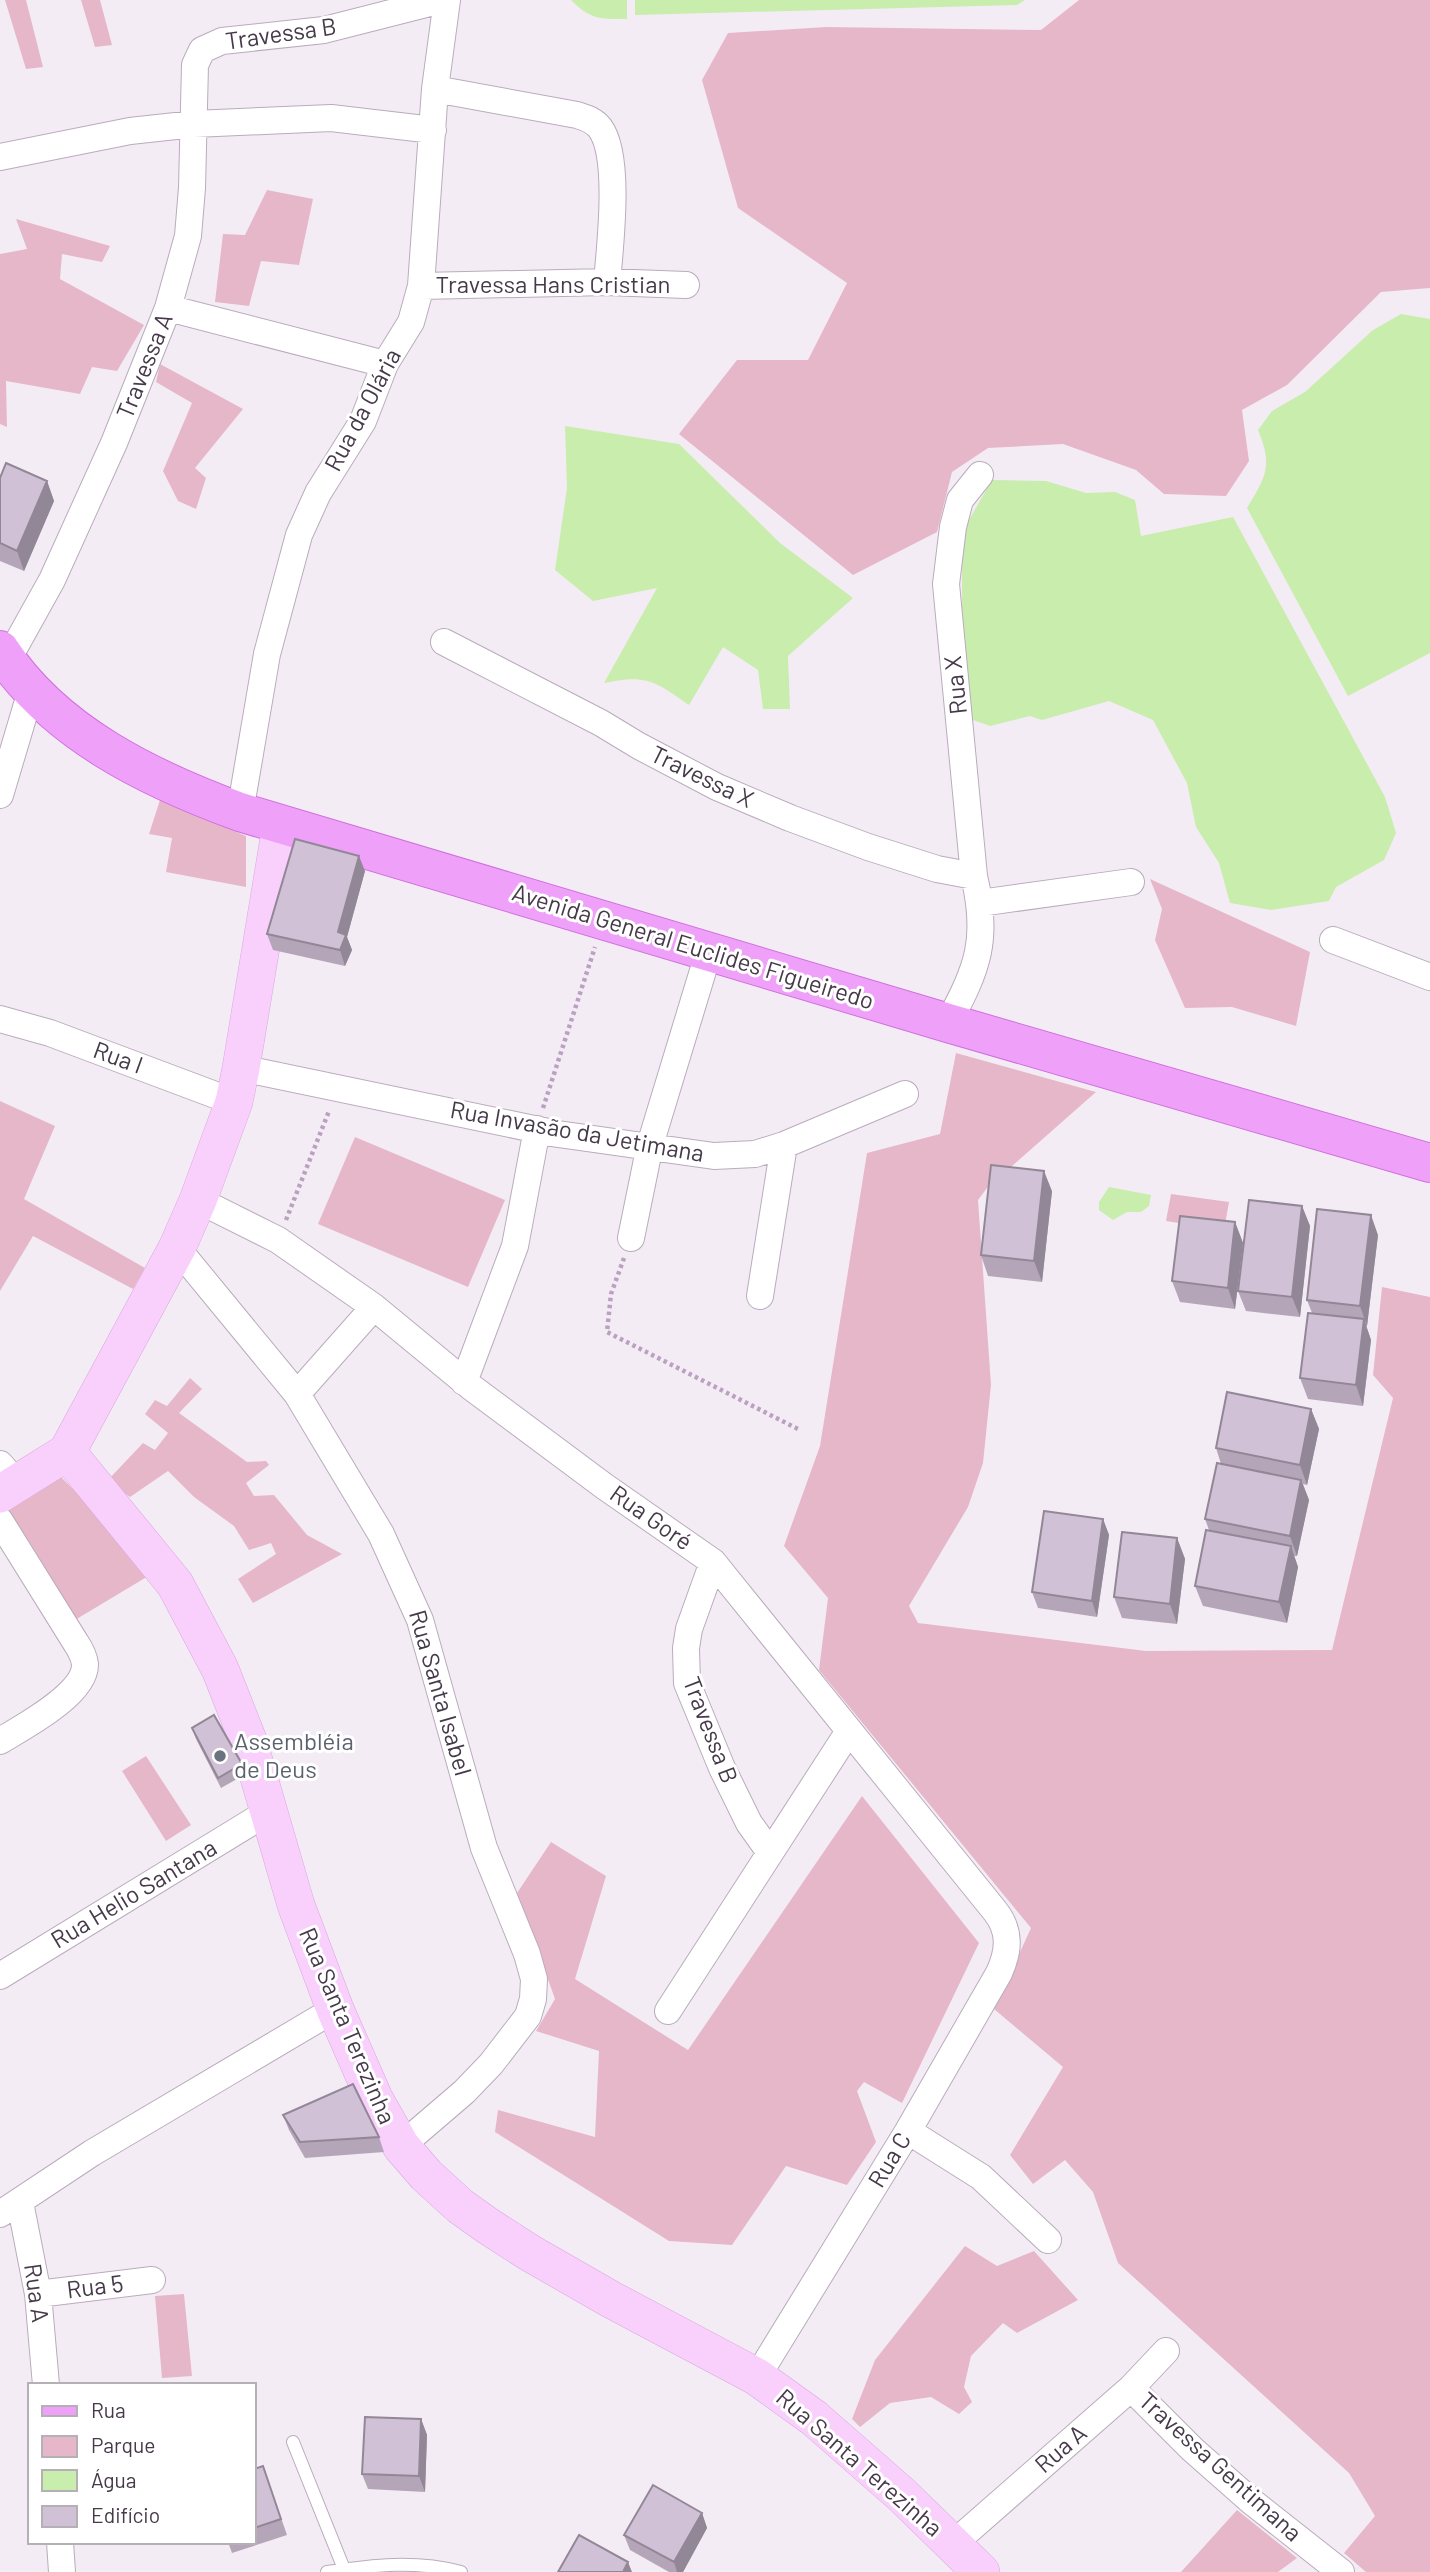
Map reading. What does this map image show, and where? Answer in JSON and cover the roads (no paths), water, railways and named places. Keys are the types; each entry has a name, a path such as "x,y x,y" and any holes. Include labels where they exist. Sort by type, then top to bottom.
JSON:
{"main road":[{"name":"Avenida General Euclides Figueiredo","path":"4,655 31,691 75,729 126,761 185,792 240,812 1430,1163"}],"street":[{"name":"Travessa B","path":"202,50 222,41 324,30 444,0"},
{"name":"Rua da Olária","path":"240,812 267,654 293,553 318,493 363,421 385,364 411,322 421,286 444,0"},
{"name":"Travessa A","path":"4,655 58,568 114,443 168,308 188,236 195,65 202,50"},
{"path":"435,89 577,115 595,122 603,133 611,169 612,202 607,282"},
{"path":"0,157 130,131 194,124 331,118 433,130"},
{"name":"Travessa Hans Cristian","path":"421,286 607,282 686,285"},
{"path":"168,308 385,364"},
{"name":"Rua X","path":"948,1023 974,969 982,930 981,903 974,876 946,584 953,527 960,500 980,475"},
{"name":"Travessa X","path":"444,642 601,723 717,787 868,847 937,869 974,876"},
{"path":"0,795 31,691"},
{"path":"6,1480 67,1452 177,1248 198,1200 238,1085 281,825"},
{"path":"981,903 1131,882"},
{"path":"1333,940 1430,977"},
{"path":"631,1238 650,1145 709,951"},
{"name":"Rua I","path":"0,1019 238,1085"},
{"name":"Rua Invasão da Jetimana","path":"238,1085 337,1088 537,1129 714,1156 755,1154 784,1145 905,1094"},
{"path":"464,1382 515,1246 537,1129"},
{"path":"760,1296 784,1145"},
{"name":"Rua Goré","path":"198,1200 278,1240 374,1307 464,1382 604,1486 713,1562 1000,1917 1007,1937"},
{"name":"Rua Santa Isabel","path":"177,1248 297,1394 381,1534 410,1593 440,1688 484,1848 527,1954 534,1979 533,1999 528,2016 491,2064 464,2092 401,2146"},
{"path":"297,1394 374,1307"},
{"name":"Rua Santa Terezinha","path":"67,1452 176,1584 220,1669 237,1709 296,1905 335,2009 374,2098 401,2146 426,2175 488,2227 612,2300 757,2377 823,2426 902,2495 981,2572"},
{"path":"0,1521 76,1643 85,1662 79,1682 57,1703 0,1741"},
{"name":"Travessa B","path":"713,1562 689,1629 686,1648 687,1683 722,1768 750,1823 769,1851"},
{"path":"668,2011 849,1731"},
{"name":"Rua Helio Santana","path":"0,1976 268,1812"},
{"name":"Rua C","path":"757,2377 908,2130 999,1973 1007,1952 1007,1937"},
{"path":"10,2208 92,2153 335,2009"},
{"path":"908,2130 981,2177 1048,2240"},
{"name":"Rua A","path":"10,2208 38,2294 46,2383"},
{"name":"Rua 5","path":"38,2294 152,2280"},
{"name":"Rua A","path":"953,2544 1131,2388 1166,2351"},
{"name":"Travessa Gentimana","path":"1131,2388 1192,2449 1241,2492 1341,2572"},
{"path":"60,2544 62,2572"}],"lane":[{"path":"293,2442 344,2569"},
{"path":"327,2572 439,2566 461,2572"}],"water":[{"path":"571,0 627,0 627,19 590,15"},
{"path":"635,0 1025,0 1017,5 635,15"},
{"path":"1401,314 1430,319 1430,653 1348,696 1247,508 1265,470 1265,453 1258,430 1272,411 1305,392 1373,330"},
{"path":"565,426 679,444 780,543 853,598 788,656 790,709 763,709 758,670 723,647 689,705 650,682 630,679 604,683 657,588 593,601 555,570 567,488"},
{"path":"992,480 1046,481 1086,493 1115,492 1135,500 1141,536 1233,517 1385,797 1396,833 1384,860 1336,887 1329,901 1271,910 1230,903 1219,863 1196,827 1187,783 1153,720 1109,701 1042,720 1030,716 990,726 970,719 962,622 962,532"},
{"path":"1109,1187 1151,1195 1149,1206 1141,1212 1127,1212 1113,1220 1099,1210 1099,1202"}],"place":[{"name":"Assembléia de Deus","path":"220,1756"}]}
